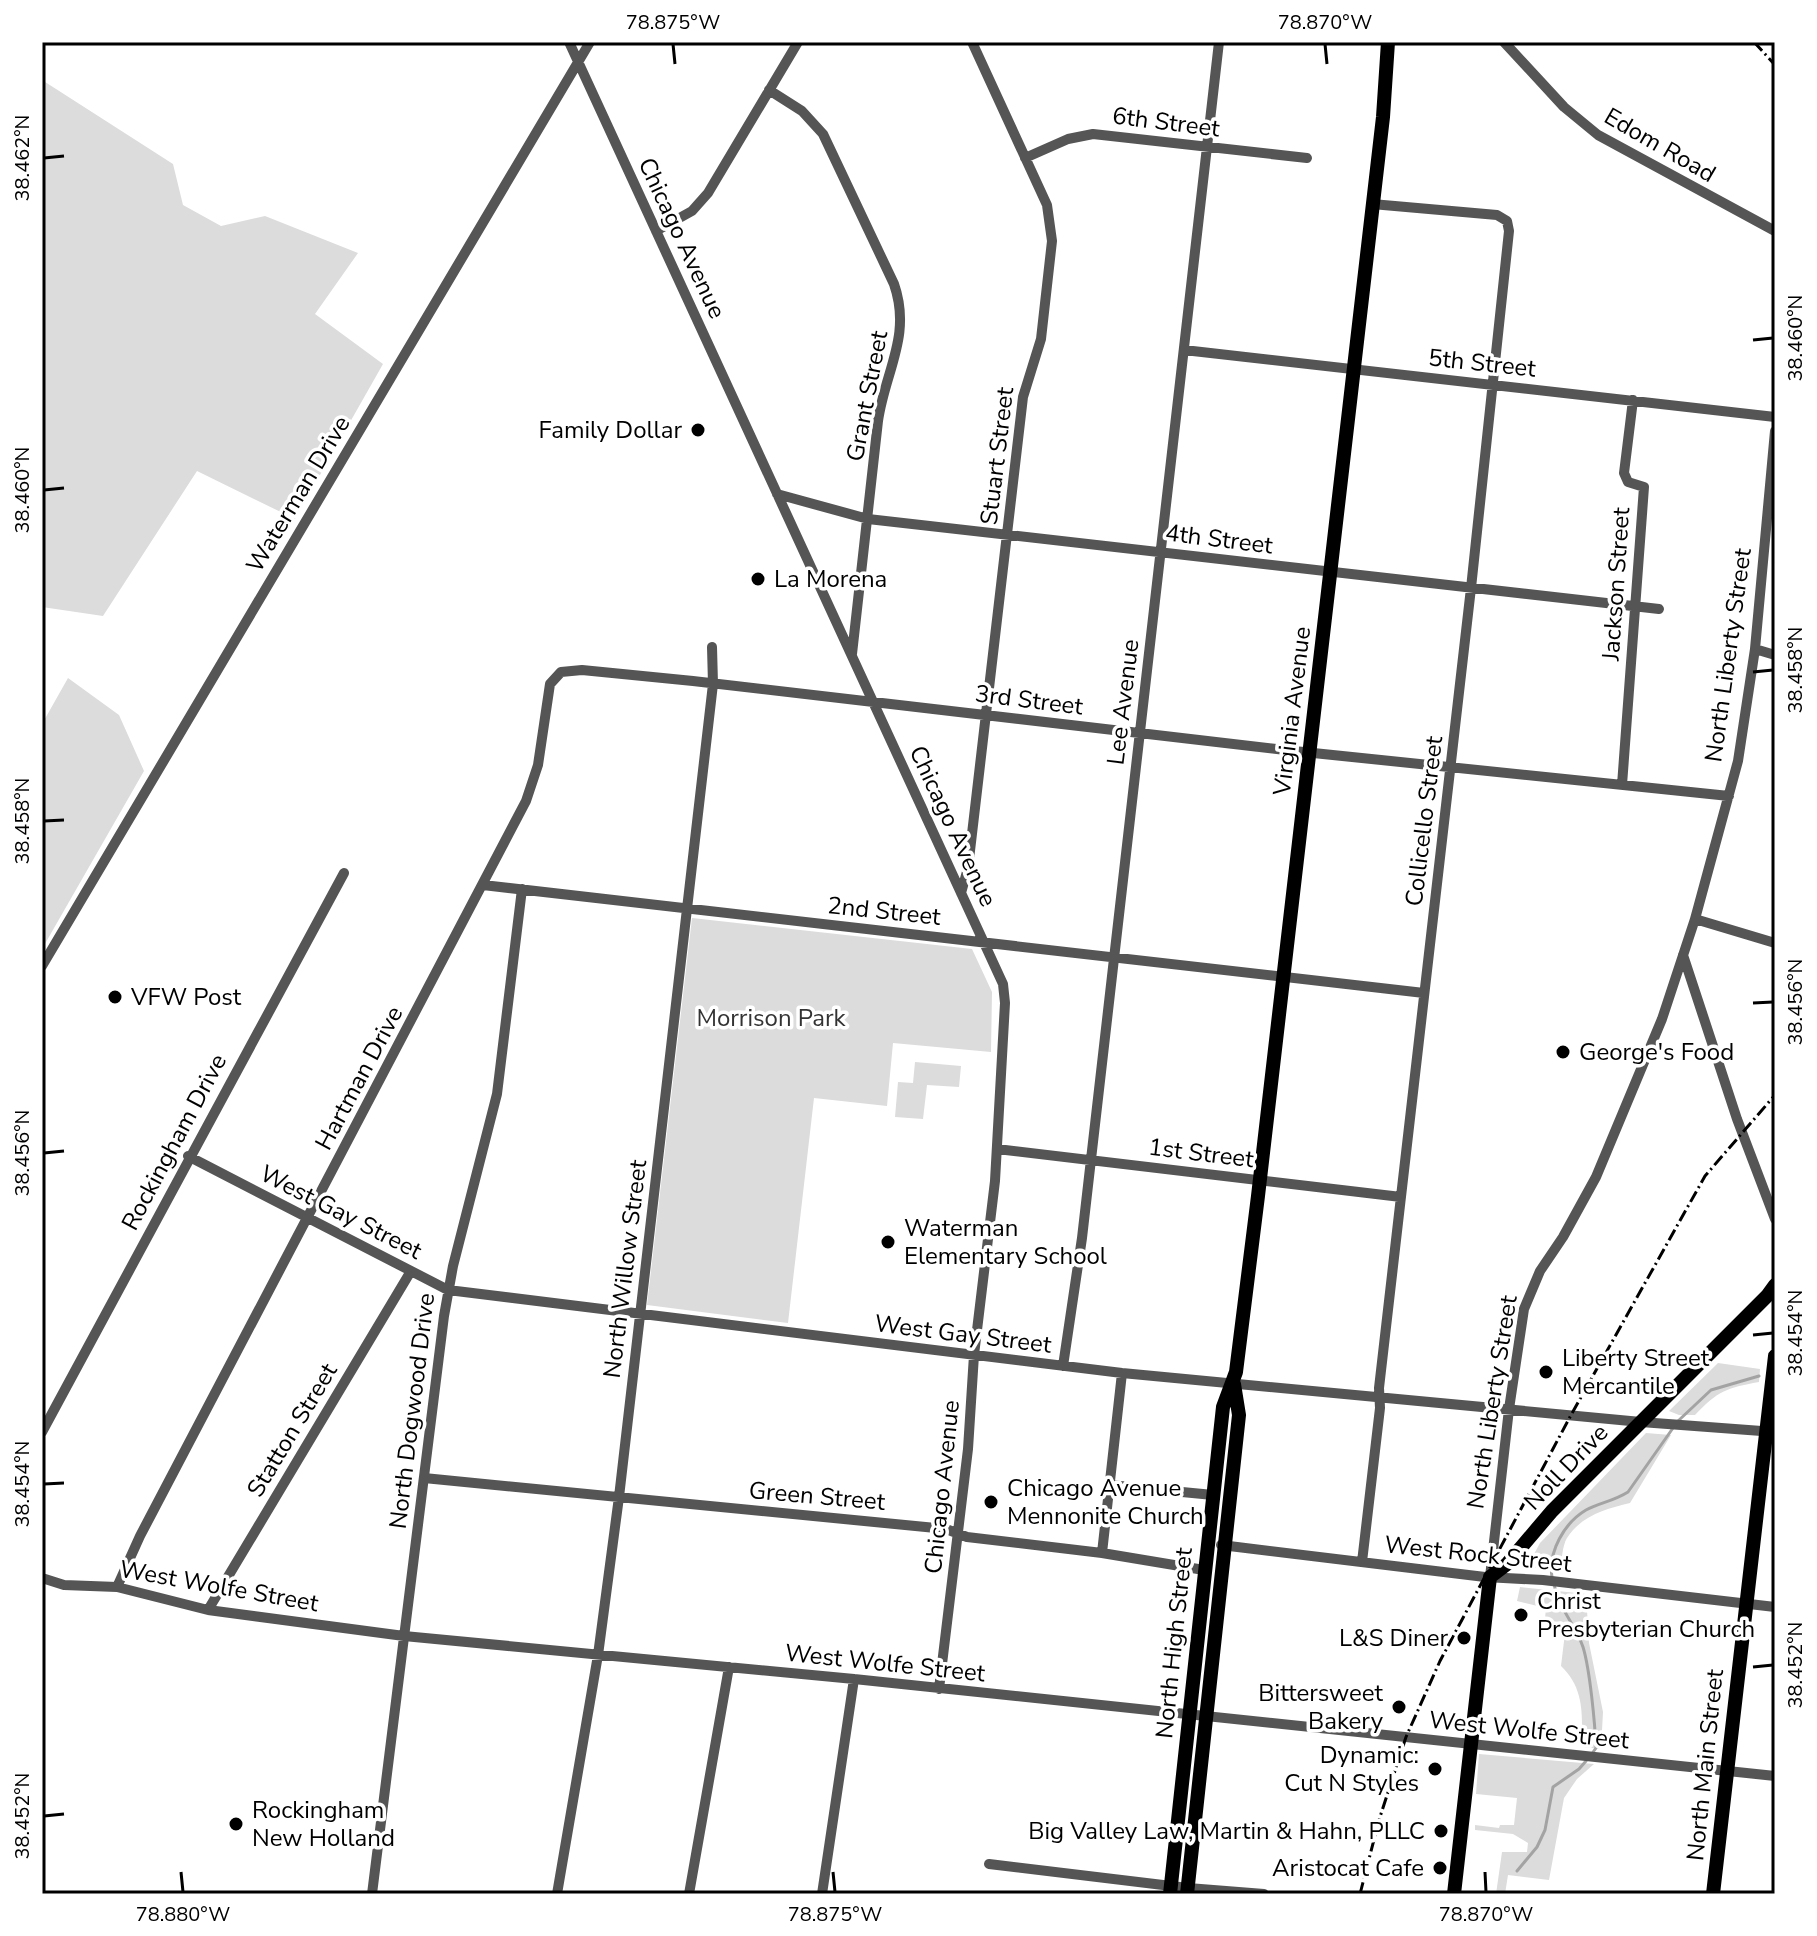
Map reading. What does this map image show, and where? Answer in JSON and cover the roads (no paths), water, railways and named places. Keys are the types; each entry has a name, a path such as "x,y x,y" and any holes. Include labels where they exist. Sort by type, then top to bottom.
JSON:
{"main road":[{"name":"Virginia Avenue","path":"1234,1384 1383,117 1388,42"},
{"name":"Noll Drive","path":"1490,1577 1507,1564 1552,1511 1754,1310 1775,1285"},
{"name":"North Main Street","path":"1713,1894 1745,1603 1770,1431 1775,1356"},
{"name":"North High Street","path":"1170,1890 1223,1407 1234,1384"},
{"name":"North High Street","path":"1187,1891 1239,1415 1234,1384"},
{"name":"North Liberty Street","path":"1454,1894 1490,1577"}],"street":[{"name":"Chicago Avenue","path":"569,42 999,973 1005,998 997,1149 939,1689"},
{"name":"Waterman Drive","path":"42,966 590,42"},
{"path":"656,231 704,200 798,42"},
{"name":"Stuart Street","path":"961,893 968,868 1024,393 1040,346 1052,241 1047,205 972,42"},
{"name":"Lee Avenue","path":"1063,1366 1082,1238 1219,42"},
{"name":"Edom Road","path":"1504,42 1564,107 1598,135 1775,231"},
{"name":"Grant Street","path":"769,90 802,111 823,134 900,303 900,337 879,412 851,656"},
{"name":"6th Street","path":"1025,158 1068,139 1093,134 1307,158"},
{"name":"Collicello Street","path":"1362,1562 1509,231 1507,221 1497,215 1372,204"},
{"name":"5th Street","path":"1184,350 1775,417"},
{"name":"Jackson Street","path":"1622,785 1644,487 1631,483 1624,475 1633,400"},
{"name":"North Liberty Street","path":"1490,1577 1509,1409 1521,1323 1529,1295 1596,1177 1662,1019 1695,919 1729,796 1741,746 1755,649 1775,431"},
{"name":"4th Street","path":"777,494 868,519 1659,609"},
{"name":"North Willow Street","path":"557,1894 598,1655 619,1497 713,684 712,647"},
{"path":"1755,649 1775,655"},
{"name":"3rd Street","path":"526,801 538,765 550,684 563,671 594,671 1450,768 1729,796"},
{"name":"Hartman Drive","path":"117,1587 140,1536 526,801"},
{"name":"Rockingham Drive","path":"42,1432 188,1156 344,873"},
{"name":"2nd Street","path":"483,885 1424,993"},
{"name":"North Dogwood Drive","path":"372,1894 448,1290 497,1094 522,889"},
{"path":"1695,919 1775,943"},
{"path":"1683,955 1737,1119 1775,1219"},
{"name":"1st Street","path":"997,1149 1401,1197"},
{"name":"West Gay Street","path":"188,1156 448,1290 1122,1373 1641,1422 1770,1431"},
{"name":"Statton Street","path":"208,1610 411,1271"},
{"path":"1102,1553 1122,1373"},
{"name":"Green Street","path":"424,1478 946,1529 967,1537 1102,1553 1204,1570"},
{"path":"1110,1485 1213,1495"},
{"name":"West Rock Street","path":"1207,1543 1775,1607"},
{"name":"West Wolfe Street","path":"42,1578 64,1585 117,1587 208,1610 404,1636 854,1679 1775,1776"},
{"path":"689,1894 729,1667"},
{"path":"822,1894 854,1679"},
{"path":"989,1864 1170,1890 1264,1894"}],"waterway":[{"path":"1678,1421 1711,1390 1759,1376"},
{"path":"1552,1577 1555,1548 1571,1522 1586,1510 1628,1492 1673,1428"},
{"path":"1554,1584 1586,1657 1596,1748 1591,1755"},
{"path":"1517,1871 1537,1847 1545,1830 1553,1787 1586,1761"}],"railway":[{"path":"1754,42 1775,65"},
{"path":"1360,1894 1379,1820 1406,1737 1440,1661 1571,1415 1705,1176 1775,1095"}],"place":[{"name":"Family Dollar","path":"698,430"},
{"name":"La Morena","path":"758,579"},
{"name":"VFW Post","path":"115,997"},
{"name":"George's Food","path":"1563,1052"},
{"name":"Waterman Elementary School","path":"888,1242"},
{"name":"Liberty Street Mercantile","path":"1546,1372"},
{"name":"Chicago Avenue Mennonite Church","path":"991,1502"},
{"name":"Christ Presbyterian Church","path":"1521,1615"},
{"name":"L&S Diner","path":"1464,1638"},
{"name":"Bittersweet Bakery","path":"1399,1707"},
{"name":"Dynamic: Cut N Styles","path":"1435,1769"},
{"name":"Rockingham New Holland","path":"236,1824"},
{"name":"Big Valley Law, Martin & Hahn, PLLC","path":"1441,1831"},
{"name":"Aristocat Cafe","path":"1440,1868"}],"park label":[{"name":"Morrison Park","path":"771,1018"}]}
